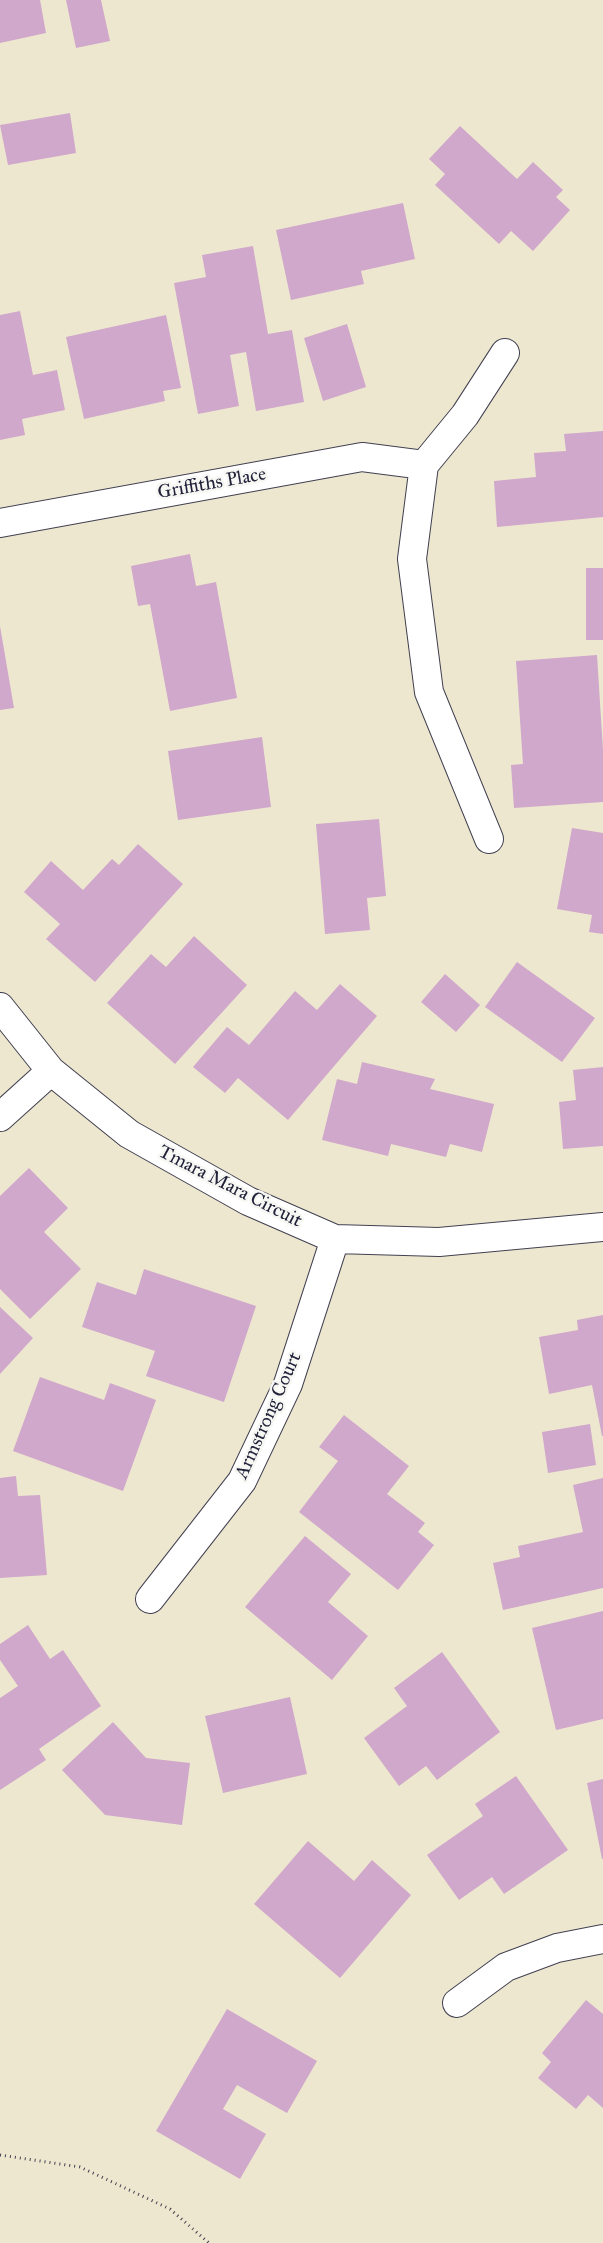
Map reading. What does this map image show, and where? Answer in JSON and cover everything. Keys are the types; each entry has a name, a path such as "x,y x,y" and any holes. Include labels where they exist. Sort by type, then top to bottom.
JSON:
{"street":[{"path":"489,838 429,692 412,560 424,465 465,415 505,353"},
{"name":"Griffiths Place","path":"0,523 362,457 424,465"},
{"name":"Tmara Mara Circuit","path":"0,1007 51,1071 129,1134 248,1201 335,1239 439,1242 603,1227"},
{"path":"0,1117 51,1071"},
{"name":"Armstrong Court","path":"150,1599 242,1481 288,1384 335,1239"},
{"path":"457,2003 506,1966 557,1948 603,1939"}],"path":[{"path":"0,2155 80,2167 170,2209 209,2243"}],"building":[{"path":"0,0 40,0 46,33 0,43"},
{"path":"66,0 101,0 110,41 76,48"},
{"path":"70,113 76,153 8,165 0,125"},
{"path":"460,126 517,179 533,162 563,190 556,197 570,210 533,251 511,231 499,244 435,185 445,174 429,159"},
{"path":"403,203 415,259 361,271 364,284 291,300 276,230"},
{"path":"253,246 268,334 292,330 304,402 256,411 246,352 230,355 239,406 198,414 174,283 206,277 202,255"},
{"path":"20,311 33,375 57,370 65,410 22,419 25,435 0,440 0,315"},
{"path":"166,315 181,388 163,391 165,401 84,419 66,337"},
{"path":"347,324 366,387 323,401 304,338"},
{"path":"603,431 603,517 497,527 494,481 536,477 534,453 566,451 564,434"},
{"path":"190,554 196,586 216,582 237,698 170,711 150,604 138,606 131,566"},
{"path":"586,568 603,568 603,640 586,640"},
{"path":"0,626 14,708 0,710"},
{"path":"597,655 603,750 603,802 514,808 511,765 523,764 516,661"},
{"path":"262,737 271,807 178,820 168,751"},
{"path":"379,819 386,896 367,898 370,930 325,934 316,824"},
{"path":"572,828 603,833 603,934 589,932 592,915 557,909"},
{"path":"138,844 183,884 95,982 46,939 60,924 24,892 51,861 83,890 112,859 119,865"},
{"path":"194,936 247,985 175,1064 107,1003 151,954 166,967"},
{"path":"517,962 595,1018 562,1062 485,1007"},
{"path":"445,974 480,1005 456,1032 421,1002"},
{"path":"340,984 377,1016 288,1120 238,1078 225,1093 193,1067 227,1027 249,1045 295,991 317,1010"},
{"path":"362,1062 435,1079 430,1089 494,1104 482,1152 450,1144 446,1157 391,1144 388,1156 322,1140 337,1079 357,1084"},
{"path":"603,1067 603,1146 563,1149 559,1102 576,1100 573,1070"},
{"path":"29,1168 68,1208 44,1232 81,1269 30,1319 0,1289 0,1196"},
{"path":"144,1269 256,1306 224,1402 146,1376 155,1351 82,1327 97,1282 136,1295"},
{"path":"0,1307 33,1338 0,1374"},
{"path":"603,1315 602,1436 592,1385 549,1394 539,1337 578,1330 577,1320"},
{"path":"40,1377 104,1400 110,1383 156,1400 123,1491 13,1451"},
{"path":"344,1415 409,1466 387,1494 425,1523 418,1532 434,1545 398,1590 299,1512 338,1461 319,1447"},
{"path":"590,1424 596,1465 548,1473 542,1432"},
{"path":"16,1476 18,1496 40,1495 47,1575 0,1578 0,1478"},
{"path":"603,1478 603,1588 503,1610 493,1563 520,1557 518,1546 583,1532 573,1485"},
{"path":"305,1536 351,1574 328,1602 368,1636 332,1680 245,1607"},
{"path":"603,1611 603,1719 556,1730 532,1628"},
{"path":"28,1625 50,1659 63,1650 101,1706 39,1749 46,1760 0,1790 0,1698 18,1686 0,1660 0,1644"},
{"path":"442,1652 500,1732 437,1780 426,1766 399,1786 364,1738 407,1706 394,1688"},
{"path":"290,1697 307,1774 223,1793 205,1716"},
{"path":"113,1722 146,1758 190,1763 182,1825 105,1815 62,1770"},
{"path":"516,1776 568,1850 504,1894 492,1877 459,1900 427,1855 483,1816 475,1804"},
{"path":"603,1779 603,1859 602,1859 587,1783"},
{"path":"308,1841 354,1881 372,1860 411,1895 340,1978 254,1904"},
{"path":"586,2000 603,2014 603,2108 588,2095 576,2109 538,2078 551,2062 542,2053"},
{"path":"227,2009 317,2061 287,2113 237,2085 223,2109 266,2134 240,2179 156,2131"}]}
